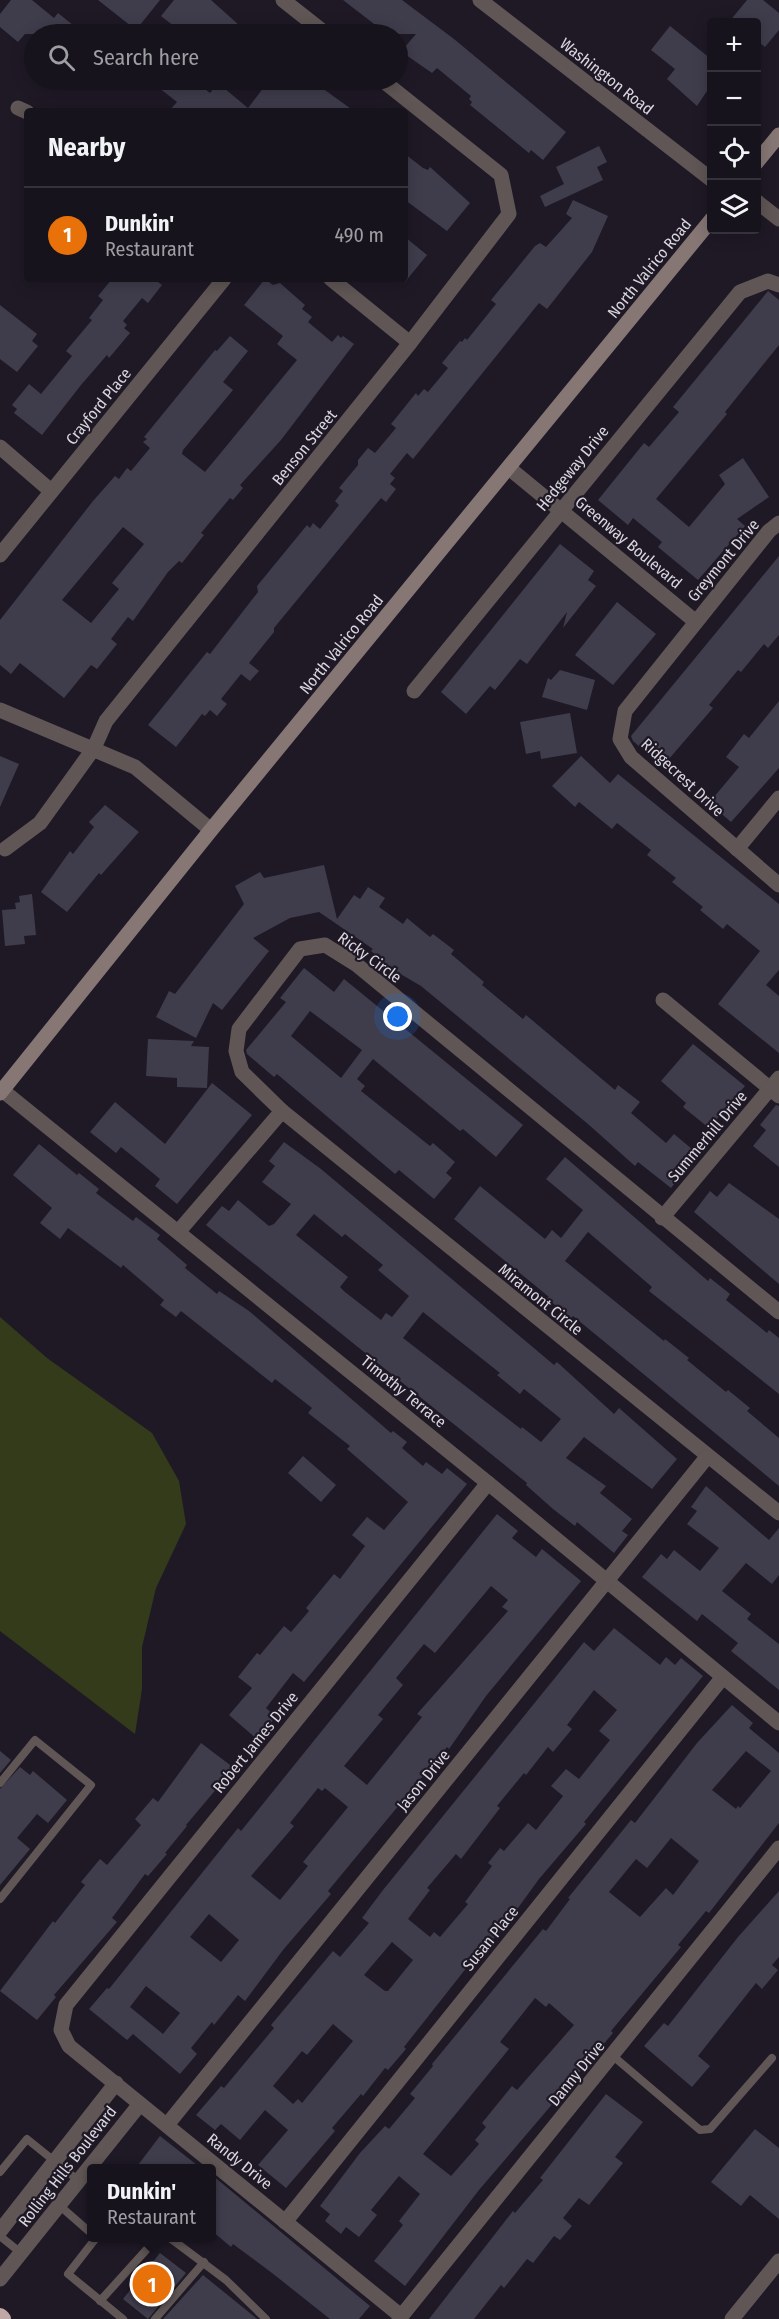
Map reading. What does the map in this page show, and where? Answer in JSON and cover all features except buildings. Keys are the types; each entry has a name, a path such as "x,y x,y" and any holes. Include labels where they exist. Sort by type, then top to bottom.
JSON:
{"street":[{"path":"283,0 313,24"},
{"name":"Washington Road","path":"480,0 707,177"},
{"name":"Benson Street","path":"5,849 40,823 94,748 106,721 410,343 509,214 501,175 395,90"},
{"path":"761,157 779,135"},
{"path":"761,205 779,219"},
{"name":"North Valrico Road","path":"1,1092 211,830 707,224"},
{"name":"Crayford Place","path":"0,555 222,282"},
{"path":"335,282 410,343"},
{"name":"Hedgeway Drive","path":"414,691 740,292 774,283"},
{"path":"0,447 51,491"},
{"name":"Greenway Boulevard","path":"509,468 562,509 696,621"},
{"name":"Greymont Drive","path":"696,621 769,531 779,523"},
{"name":"Ridgecrest Drive","path":"696,621 625,711 620,739 631,757 779,885"},
{"path":"0,710 135,767 211,830"},
{"path":"737,849 779,798"},
{"name":"Ricky Circle","path":"282,1111 242,1072 236,1051 239,1029 300,949 325,945 357,965 662,1218"},
{"path":"663,1000 776,1088"},
{"name":"Summerhill Drive","path":"662,1218 776,1088"},
{"name":"Timothy Terrace","path":"1,1092 179,1231 779,1723"},
{"path":"179,1231 282,1111"},
{"name":"Miramont Circle","path":"282,1111 779,1514"},
{"path":"662,1218 779,1312"},
{"name":"Jason Drive","path":"167,2125 707,1457"},
{"name":"Robert James Drive","path":"61,2030 66,2005 488,1483"},
{"name":"Susan Place","path":"285,2222 723,1677"},
{"name":"Danny Drive","path":"400,2318 779,1848"},
{"name":"Randy Drive","path":"61,2030 69,2046 214,2164"},
{"name":"Rolling Hills Boulevard","path":"0,2231 116,2084"},
{"name":"Rolling Hills Boulevard","path":"92,2164 140,2104"},
{"name":"Randy Drive","path":"216,2165 400,2318"},
{"name":"Rolling Hills Boulevard","path":"0,2279 87,2171"},
{"path":"732,2319 779,2262"}],"lane":[{"path":"0,1783 35,1740 91,1785 0,1899"},
{"path":"613,2056 700,2130 710,2129 772,2058"},
{"path":"0,2172 27,2139 79,2181"},
{"path":"60,2206 87,2230"},
{"path":"0,2236 21,2253"},
{"path":"91,2242 68,2274 123,2319"},
{"path":"100,2301 153,2242"},
{"path":"176,2242 204,2262 266,2319"},
{"path":"155,2319 204,2262"}],"green space":[{"path":"0,1317 47,1358 152,1433 179,1481 186,1524 156,1588 142,1647 142,1689 135,1734 0,1631"}],"place":[{"name":"Dunkin'","path":"152,2284"}]}
